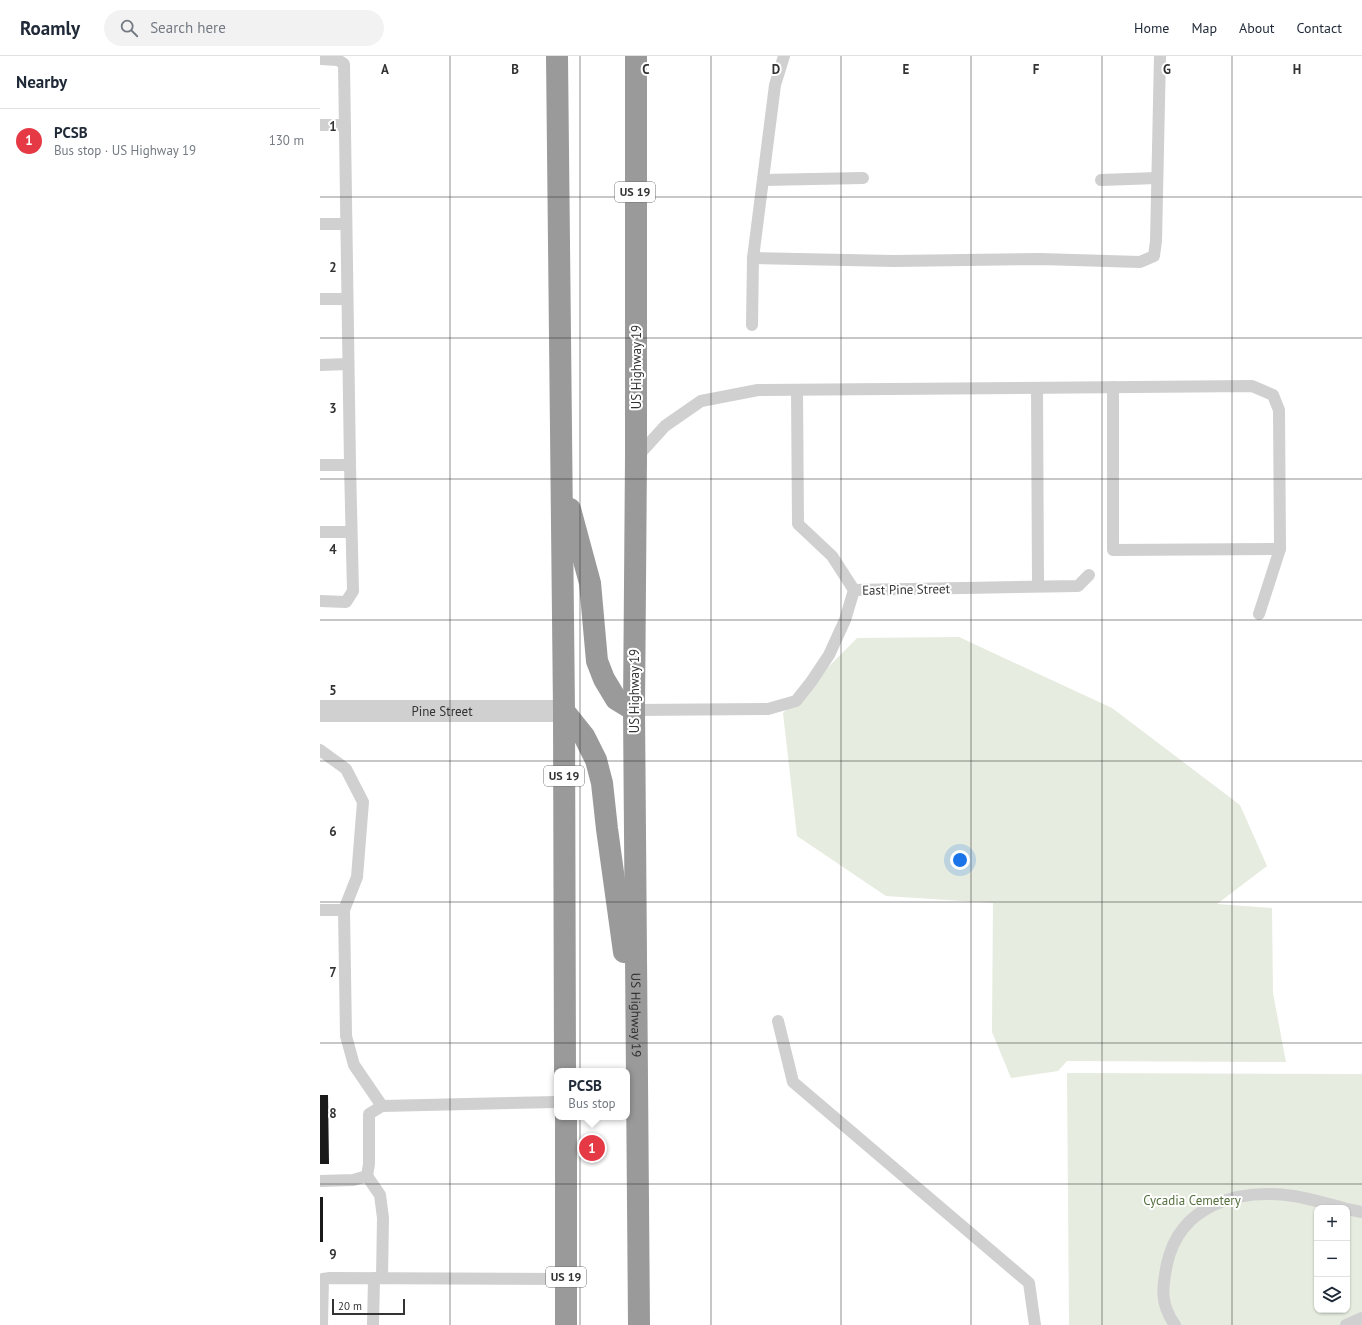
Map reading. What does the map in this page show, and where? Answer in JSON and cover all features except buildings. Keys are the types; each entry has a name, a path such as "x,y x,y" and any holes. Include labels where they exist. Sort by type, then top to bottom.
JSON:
{"highway":[{"name":"US 19","path":"557,56 564,711 565,1068"},
{"name":"US Highway 19","path":"636,56 636,458 634,710 639,1325"},
{"path":"562,481 590,583 597,661 604,679 616,699 634,710"},
{"path":"564,711 584,736 596,760 602,783 607,830 636,1035"},
{"name":"US 19","path":"566,1120 566,1325"}],"street":[{"name":"Pine Street","path":"320,712 564,711"}],"lane":[{"path":"752,325 753,258 775,85 784,56"},
{"path":"753,258 894,261 1041,259 1140,262 1154,256 1156,241 1160,56"},
{"path":"320,59 338,60 344,64 353,591 346,602 320,601"},
{"path":"320,125 345,125"},
{"path":"763,180 863,178"},
{"path":"1101,180 1157,178"},
{"path":"320,224 346,224"},
{"path":"320,299 347,299"},
{"path":"320,365 348,364"},
{"path":"636,458 665,426 701,402 758,390 1252,386 1272,395 1279,410 1280,549 1259,614"},
{"path":"1113,387 1111,553 1280,549"},
{"path":"1037,388 1038,586"},
{"path":"797,390 798,524 832,556 854,590"},
{"path":"320,465 350,465"},
{"path":"320,532 351,532"},
{"name":"East Pine Street","path":"634,710 768,710 796,701 829,655 845,620 854,590 1078,586 1089,575"},
{"path":"322,752 346,769 362,802 357,877 344,910 346,1036 354,1065 382,1106"},
{"path":"320,910 344,910"},
{"path":"778,1021 793,1082 1029,1283 1035,1325"},
{"path":"373,1325 383,1218 380,1195 367,1176 369,1164 369,1114 382,1106 554,1102"},
{"path":"320,1181 353,1180 367,1176"},
{"path":"1175,1325 1163,1300 1166,1269 1176,1238 1183,1227 1193,1218 1217,1203 1254,1194 1293,1196 1333,1205"},
{"path":"1350,1209 1362,1212"},
{"path":"322,1325 323,1279 566,1279"},
{"path":"1346,1325 1362,1318"}],"green space":[{"path":"959,637 1112,708 1240,805 1267,866 1217,904 1272,908 1273,993 1286,1062 1067,1061 1058,1071 1011,1078 992,1032 993,903 886,896 797,836 783,713 857,638"},
{"name":"Cycadia Cemetery","path":"1067,1073 1362,1074 1362,1325 1069,1325"}],"place":[{"name":"PCSB","path":"592,1148"}]}
